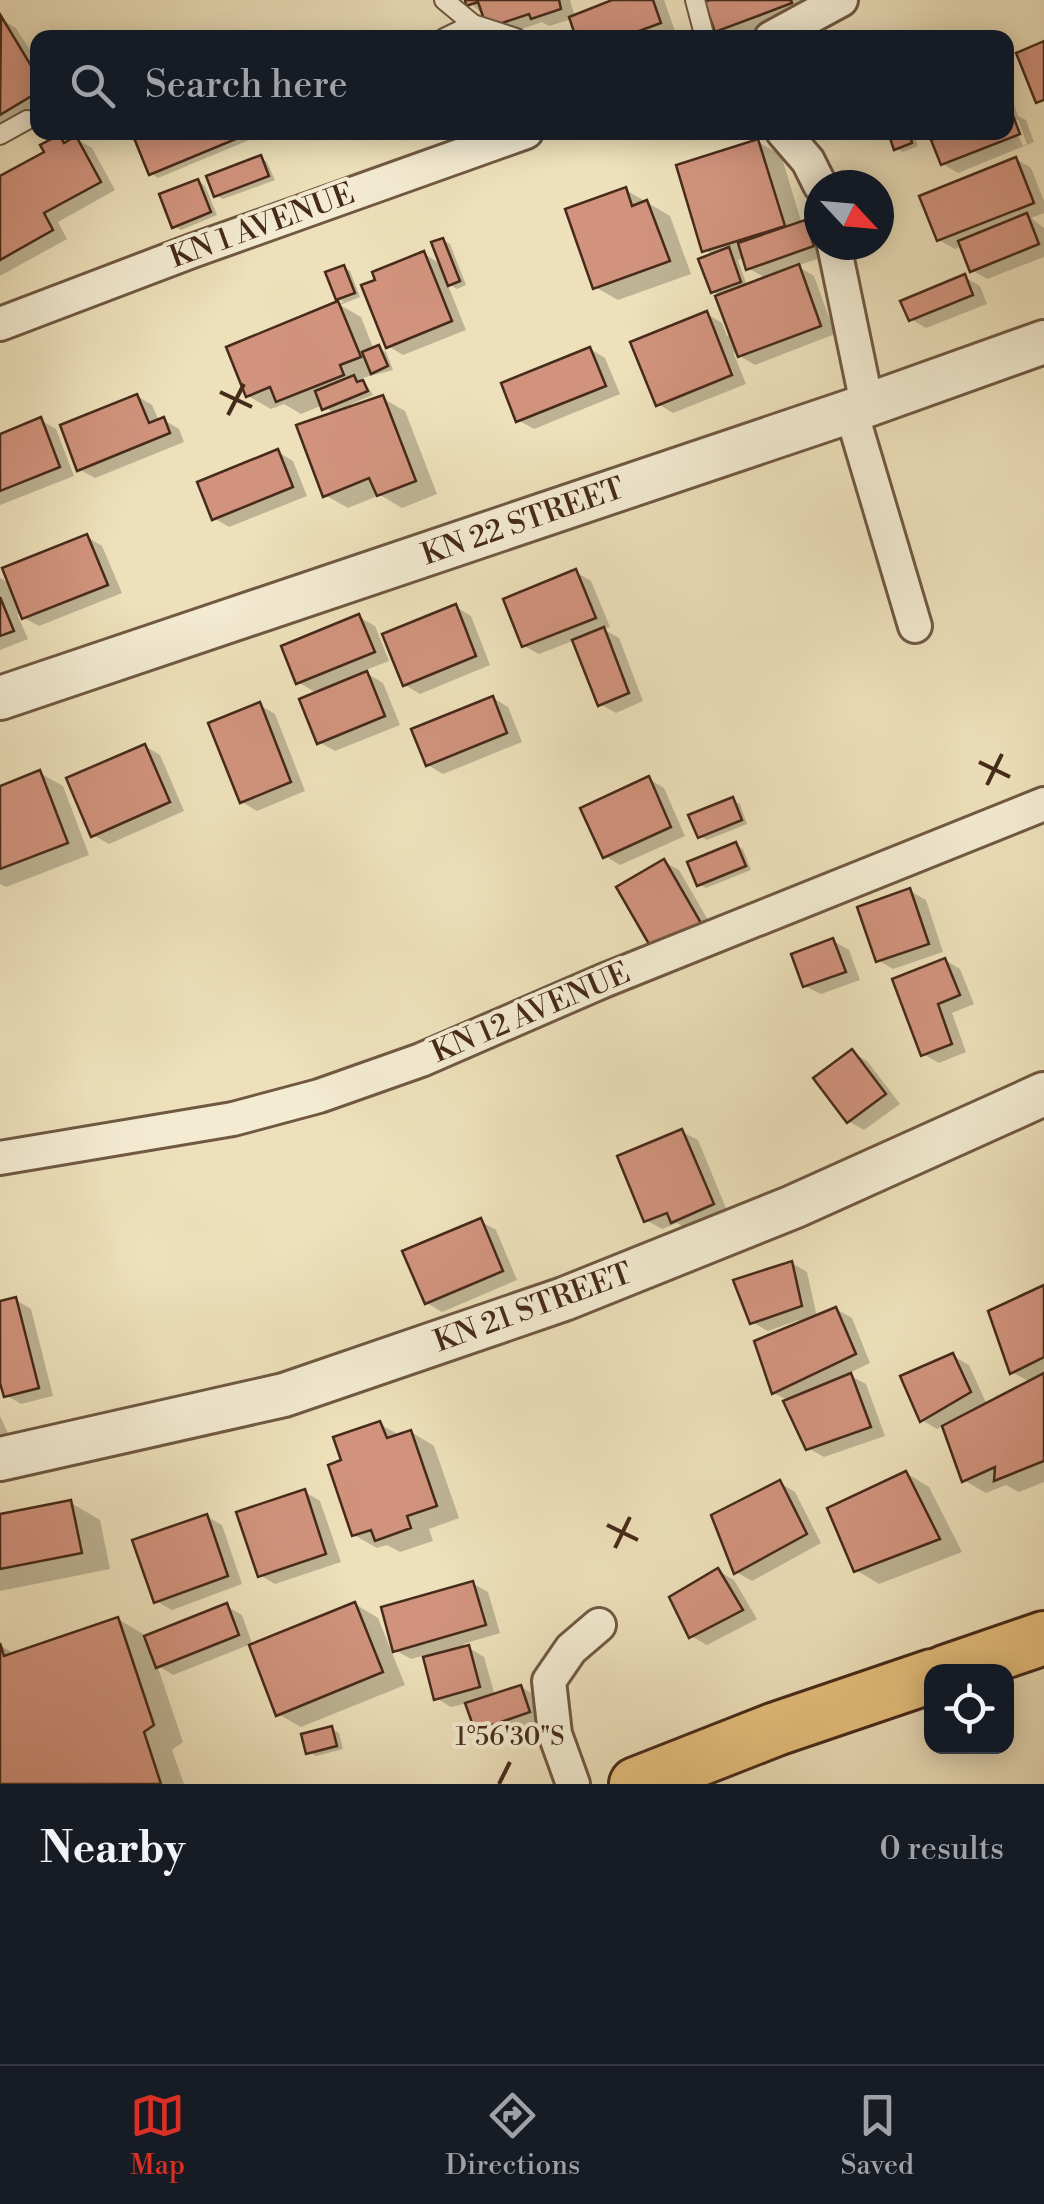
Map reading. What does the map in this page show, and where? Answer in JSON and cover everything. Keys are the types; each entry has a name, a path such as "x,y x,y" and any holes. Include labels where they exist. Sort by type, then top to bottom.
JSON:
{"main road":[{"path":"968,1664 1044,1638"},
{"path":"636,1784 776,1728 924,1679"}],"street":[{"path":"786,30 841,0"},
{"name":"KN 1 AVENUE","path":"0,324 192,250 503,140"},
{"path":"790,140 813,170"},
{"path":"836,260 859,408 915,626"},
{"name":"KN 22 STREET","path":"0,698 1042,349"},
{"name":"KN 12 AVENUE","path":"0,1158 233,1119 336,1090 421,1060 639,966 1044,804"},
{"name":"KN 21 STREET","path":"0,1459 284,1395 564,1299 793,1208 1044,1094"},
{"path":"573,1784 554,1734 549,1680 572,1648 599,1625"}],"lane":[{"path":"444,0 473,24 491,30"},
{"path":"695,0 703,30"},
{"path":"461,30 473,24"},
{"path":"0,136 27,120"}],"building":[{"path":"465,0 559,0 561,9 531,19 529,14 487,28 478,2 466,6"},
{"path":"612,0 653,0 661,23 642,30 573,30 569,17"},
{"path":"791,0 792,3 714,30 704,2"},
{"path":"1,16 30,64 30,97 0,115"},
{"path":"1044,41 1044,100 1036,103 1016,53"},
{"path":"50,140 78,140 101,182 44,213 53,230 0,260 0,176 44,152 40,145"},
{"path":"135,140 234,140 149,175"},
{"path":"758,140 785,226 702,252 676,165"},
{"path":"891,140 911,140 912,143 894,150"},
{"path":"931,140 1005,140 941,165"},
{"path":"261,155 269,176 214,197 206,176"},
{"path":"1016,157 1034,203 937,241 919,196"},
{"path":"198,179 211,212 172,228 159,194"},
{"path":"626,187 632,206 647,200 670,261 593,289 565,209"},
{"path":"1027,213 1039,244 970,272 958,241"},
{"path":"804,220 804,250 746,270 738,243"},
{"path":"443,238 460,281 448,286 431,242"},
{"path":"729,247 741,282 711,293 698,259"},
{"path":"424,251 452,321 386,348 361,285 375,280 372,272"},
{"path":"799,264 821,326 738,357 715,296"},
{"path":"344,265 355,293 336,300 325,272"},
{"path":"965,274 973,295 909,321 900,301"},
{"path":"338,301 361,357 340,365 344,375 276,402 270,387 246,397 226,347"},
{"path":"707,311 732,375 656,406 630,342"},
{"path":"379,345 388,366 371,374 362,352"},
{"path":"590,347 606,386 516,422 501,383"},
{"path":"354,375 357,382 363,380 368,391 322,410 315,391"},
{"path":"137,394 149,423 164,417 170,433 77,471 60,425"},
{"path":"383,395 416,481 377,496 369,478 323,497 296,425"},
{"path":"41,417 60,467 0,491 0,434"},
{"path":"278,449 293,487 212,520 197,482"},
{"path":"87,534 108,585 22,619 2,568"},
{"path":"576,569 596,618 522,647 503,599"},
{"path":"0,597 14,631 0,636"},
{"path":"456,604 476,656 403,686 382,634"},
{"path":"359,614 375,652 296,684 281,646"},
{"path":"604,627 629,693 598,706 572,640"},
{"path":"367,671 385,716 317,744 299,699"},
{"path":"493,696 507,733 426,766 411,729"},
{"path":"260,702 291,782 240,803 208,723"},
{"path":"145,744 170,802 91,837 66,778"},
{"path":"40,770 68,843 0,869 0,786"},
{"path":"649,776 671,827 603,858 580,808"},
{"path":"733,797 742,820 698,838 688,815"},
{"path":"736,842 746,866 697,886 687,862"},
{"path":"664,859 701,923 653,951 616,887"},
{"path":"910,888 929,944 876,962 857,907"},
{"path":"833,938 846,972 803,987 791,954"},
{"path":"945,958 960,995 938,1004 952,1044 921,1056 892,979"},
{"path":"852,1049 886,1094 847,1123 813,1078"},
{"path":"682,1129 714,1204 671,1223 667,1213 644,1222 617,1156"},
{"path":"481,1218 503,1271 425,1304 402,1251"},
{"path":"792,1261 802,1306 750,1324 733,1280"},
{"path":"1044,1285 1044,1357 1010,1374 988,1311"},
{"path":"16,1297 39,1388 4,1397 0,1383 0,1301"},
{"path":"836,1307 856,1354 772,1394 754,1341"},
{"path":"953,1353 971,1392 920,1422 900,1376"},
{"path":"851,1373 871,1427 806,1450 783,1401"},
{"path":"1044,1373 1044,1461 994,1481 995,1467 962,1482 942,1426"},
{"path":"380,1421 387,1438 411,1430 437,1506 407,1516 411,1528 375,1541 371,1530 352,1536 328,1465 341,1460 333,1437"},
{"path":"906,1471 940,1539 854,1572 827,1508"},
{"path":"780,1480 807,1534 734,1574 711,1515"},
{"path":"305,1489 326,1554 258,1577 236,1512"},
{"path":"71,1500 82,1553 0,1569 0,1514"},
{"path":"207,1514 228,1576 154,1603 132,1540"},
{"path":"718,1568 743,1610 689,1638 669,1597"},
{"path":"473,1581 486,1625 393,1652 381,1607"},
{"path":"355,1602 383,1672 276,1716 249,1645"},
{"path":"227,1603 239,1635 156,1668 144,1636"},
{"path":"118,1617 154,1725 144,1732 161,1784 0,1784 0,1643 4,1656"},
{"path":"469,1645 480,1687 434,1700 423,1657"},
{"path":"521,1685 530,1712 475,1731 465,1703"},
{"path":"332,1726 337,1746 306,1754 301,1734"}]}
